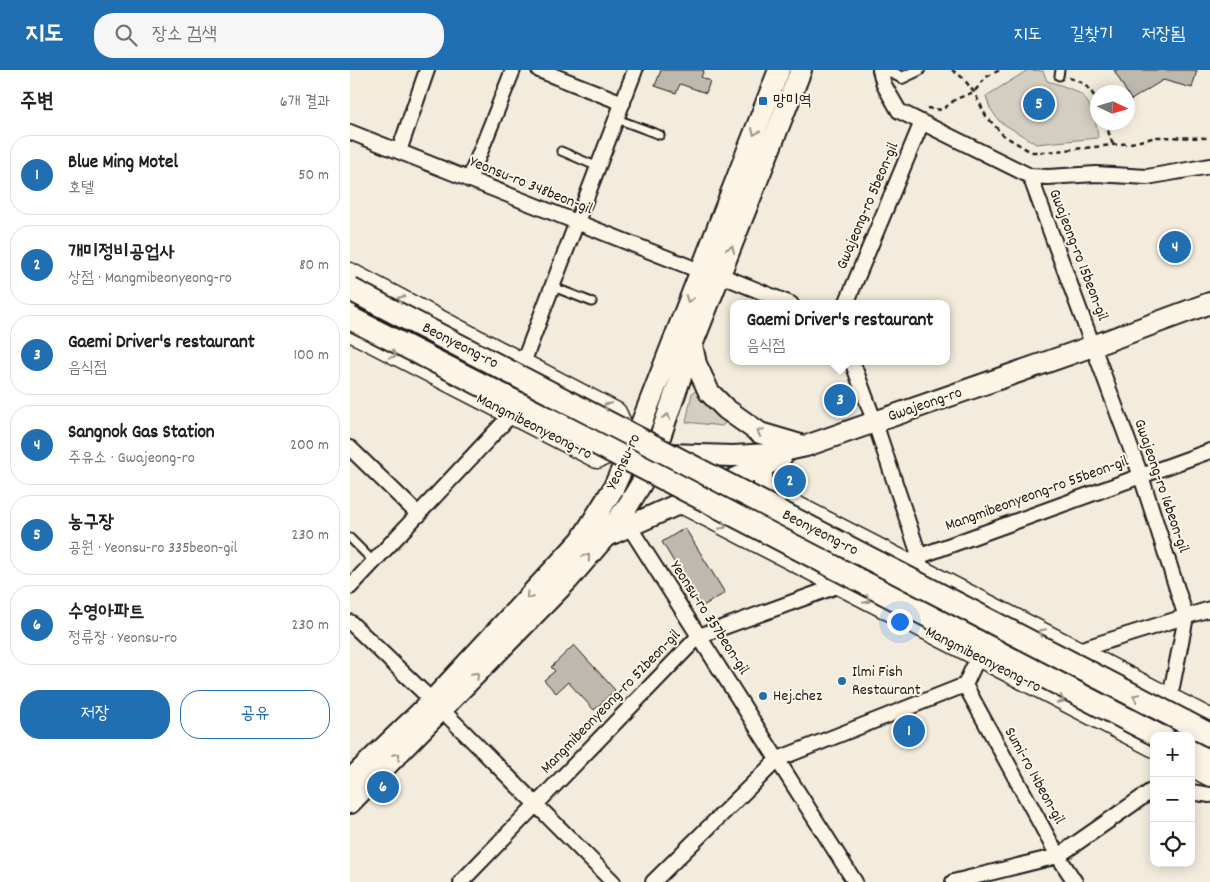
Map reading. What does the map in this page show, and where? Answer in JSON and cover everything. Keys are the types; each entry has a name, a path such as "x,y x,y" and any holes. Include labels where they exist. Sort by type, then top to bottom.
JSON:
{"highway":[{"name":"Beonyeong-ro","path":"350,289 1210,735"},
{"name":"Beonyeong-ro","path":"350,318 1151,732"},
{"path":"1195,754 1210,762"}],"main road":[{"name":"Yeonsu-ro","path":"350,803 581,540 613,488 633,445 780,70"},
{"name":"Yeonsu-ro","path":"350,780 437,706 569,578 605,537 633,498 654,454 692,346 801,70"},
{"name":"Gwajeong-ro","path":"633,445 654,454 733,456 770,454 806,446 1210,303"},
{"path":"692,346 696,364 709,392 726,409 760,433 806,446"},
{"path":"605,537 806,446"}],"street":[{"path":"399,151 427,70"},
{"path":"469,180 513,70"},
{"path":"523,363 635,70"},
{"path":"880,70 884,85 899,111 1030,176 1048,177 1096,174 1147,177 1210,166"},
{"path":"888,70 902,78 918,70"},
{"path":"547,71 623,103"},
{"name":"Gwajeong-ro 5beon-gil","path":"848,300 922,122"},
{"name":"Yeonsu-ro 348beon-gil","path":"350,132 700,271"},
{"name":"Gwajeong-ro 15beon-gil","path":"1030,176 1093,346"},
{"path":"350,272 617,412 633,445"},
{"path":"720,275 782,300"},
{"name":"Mangmibeonyeong-ro","path":"350,332 598,459 633,445"},
{"name":"Gwajeong-ro 16beon-gil","path":"1093,346 1141,476 1186,617 1170,697 1166,732"},
{"path":"854,365 875,422 915,562 909,622"},
{"path":"350,588 511,415 526,393 616,440 633,445"},
{"path":"350,448 419,515"},
{"name":"Mangmibeonyeong-ro 55beon-gil","path":"838,585 915,562 1210,451"},
{"path":"764,465 763,488 915,562 1078,650 1210,718"},
{"name":"Mangmibeonyeong-ro","path":"679,503 1150,746"},
{"name":"Yeonsu-ro 357beon-gil","path":"629,526 855,882"},
{"name":"Mangmibeonyeong-ro 52beon-gil","path":"466,881 536,805 699,636 838,585"},
{"path":"1007,672 1210,609"},
{"path":"350,622 613,882"},
{"path":"653,882 778,759 965,685 978,657"},
{"name":"Sumi-ro 14beon-gil","path":"965,685 1058,856 1075,882"},
{"path":"1195,769 1210,777"},
{"path":"953,882 1058,856 1150,792"},
{"path":"1195,793 1210,795"}],"lane":[{"path":"616,119 660,135"},
{"path":"561,151 598,167"},
{"path":"553,287 592,302"},
{"path":"350,538 374,562"}],"path":[{"path":"952,70 974,92 986,116 1003,135 1031,152 1113,145 1157,137 1210,138"},
{"path":"921,107 942,110 956,99 974,92 986,77 1000,70"},
{"path":"1059,73 1090,89"},
{"path":"1108,130 1113,145"}],"shaded area":[{"path":"1028,70 1043,71 1047,81 1082,95 1090,106 1090,130 1097,130 1098,138 1036,144 999,121 990,108 986,96"},
{"path":"698,391 708,406 725,421 722,426 686,422 692,393"}],"building":[{"path":"661,70 704,70 701,77 710,81 706,93 680,84 676,93 655,86"},
{"path":"1114,70 1197,70 1192,88 1163,80 1135,98 1135,85 1122,85"},
{"path":"685,528 725,593 701,607 662,542"},
{"path":"574,645 615,690 594,710 568,682 556,693 544,680 555,671 551,667"}],"place":[{"name":"망미역","path":"763,101"},
{"name":"농구장","path":"1039,104"},
{"name":"Sangnok Gas Station","path":"1175,247"},
{"name":"Gaemi Driver's restaurant","path":"840,400"},
{"name":"개미정비공업사","path":"790,481"},
{"name":"Ilmi Fish Restaurant","path":"842,681"},
{"name":"Hej.chez","path":"763,696"},
{"name":"Blue Ming Motel","path":"909,731"},
{"name":"수영아파트","path":"383,787"}]}
